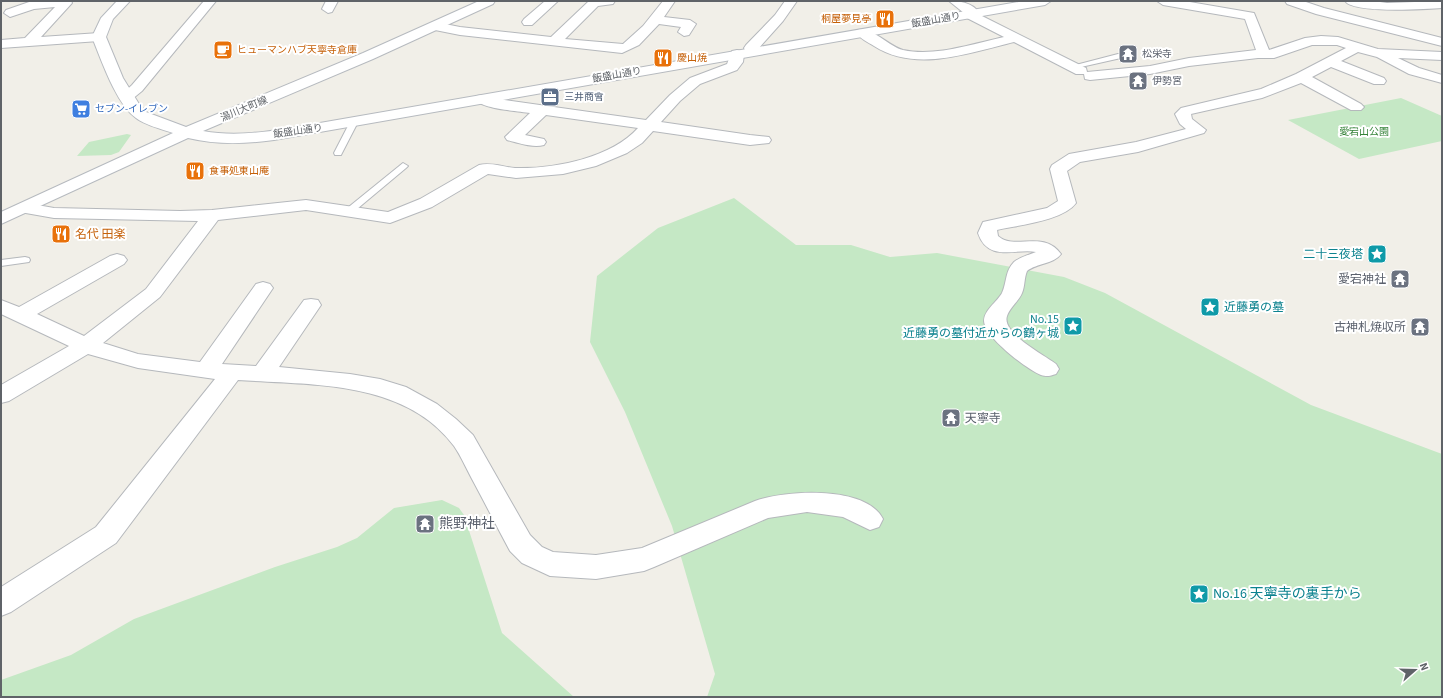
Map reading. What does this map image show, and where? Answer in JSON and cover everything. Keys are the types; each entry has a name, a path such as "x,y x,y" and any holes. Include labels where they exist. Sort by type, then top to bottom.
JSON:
{"street":[{"path":"1,44 99,37 104,23 124,1"},
{"path":"126,98 137,88 210,1"},
{"name":"湯川大町線","path":"1,219 188,132 435,26 486,1"},
{"path":"528,22 552,1"},
{"path":"554,42 594,3 609,1"},
{"path":"435,26 460,31 619,50 626,48 655,20 669,1"},
{"path":"26,208 54,213 110,215 212,215 306,205 390,218 426,202 485,169 499,172 532,173 563,169 590,162 621,150 636,140 675,98 695,81 735,64 779,18 791,1"},
{"path":"955,1 971,14 1081,71 1150,70 1189,62 1274,54 1310,41 1321,40 1338,41 1377,53 1414,71 1442,79"},
{"name":"飯盛山通り","path":"99,37 126,98 141,115 188,132 207,137 247,138 354,122 1045,1"},
{"path":"1163,1 1250,16 1264,54"},
{"path":"1291,1 1320,11 1442,42"},
{"path":"1351,1 1387,7 1431,3 1442,9"},
{"path":"10,14 32,5 66,3 30,41"},
{"path":"655,20 690,24 684,32"},
{"path":"88,24 104,23"},
{"path":"44,25 66,24"},
{"path":"863,33 898,52 915,55 935,54 1015,38"},
{"path":"1048,369 1008,341 998,330 995,322 997,315 1012,292 1017,271 1022,265 1051,254 1049,251 1033,246 1000,246 993,243 988,236 987,230 990,226 1053,212 1063,207 1067,203 1058,169 1066,162 1075,158 1163,141 1198,130 1186,121 1183,114 1186,111 1253,96 1301,77 1357,47"},
{"path":"1377,53 1442,56"},
{"path":"1330,62 1380,81"},
{"path":"1301,77 1356,107"},
{"path":"482,99 496,103 650,126 750,140 763,140"},
{"path":"538,142 513,137 542,110"},
{"path":"1,395 87,345 153,293 212,215"},
{"path":"11,310 117,260"},
{"path":"206,370 263,288"},
{"path":"263,373 311,305"},
{"path":"11,310 87,345 138,361 206,370 263,373 346,381 387,389 437,416 450,426 464,441 520,543 532,555 550,564 596,567 644,559 764,508 807,502 848,507 870,520"},
{"path":"1,603 106,535 233,371"}],"lane":[{"path":"1081,71 1118,56"},
{"path":"338,153 354,122"},
{"path":"348,212 403,166"},
{"path":"1,263 25,260"}],"green space":[{"name":"愛宕山公園","path":"1401,98 1442,116 1442,141 1359,159 1288,120"},
{"path":"127,134 131,135 119,152 111,155 77,156 89,142"},
{"path":"734,198 796,245 851,245 890,257 937,253 1064,277 1105,293 1311,405 1442,454 1442,697 707,697 715,674 672,526 625,412 590,342 597,276 658,228"},
{"path":"442,500 459,508 464,515 502,633 574,697 1,697 1,680 71,655 134,619 275,567 337,547 357,538 394,508"}],"place":[{"name":"桐屋夢見亭","path":"885,19"},
{"name":"ヒューマンハブ天寧寺倉庫","path":"223,50"},
{"name":"松栄寺","path":"1128,54"},
{"name":"慶山焼","path":"663,58"},
{"name":"伊勢宮","path":"1138,81"},
{"name":"三井商會","path":"550,97"},
{"name":"セブン-イレブン","path":"81,109"},
{"name":"食事処東山庵","path":"195,171"},
{"name":"名代 田楽","path":"61,234"},
{"name":"二十三夜塔","path":"1377,254"},
{"name":"愛宕神社","path":"1400,279"},
{"name":"近藤勇の墓","path":"1210,307"},
{"name":"No.15 近藤勇の墓付近からの鶴ヶ城","path":"1073,326"},
{"name":"古神札焼収所","path":"1420,327"},
{"name":"天寧寺","path":"951,418"},
{"name":"熊野神社","path":"425,524"},
{"name":"No.16 天寧寺の裏手から","path":"1199,594"}]}
